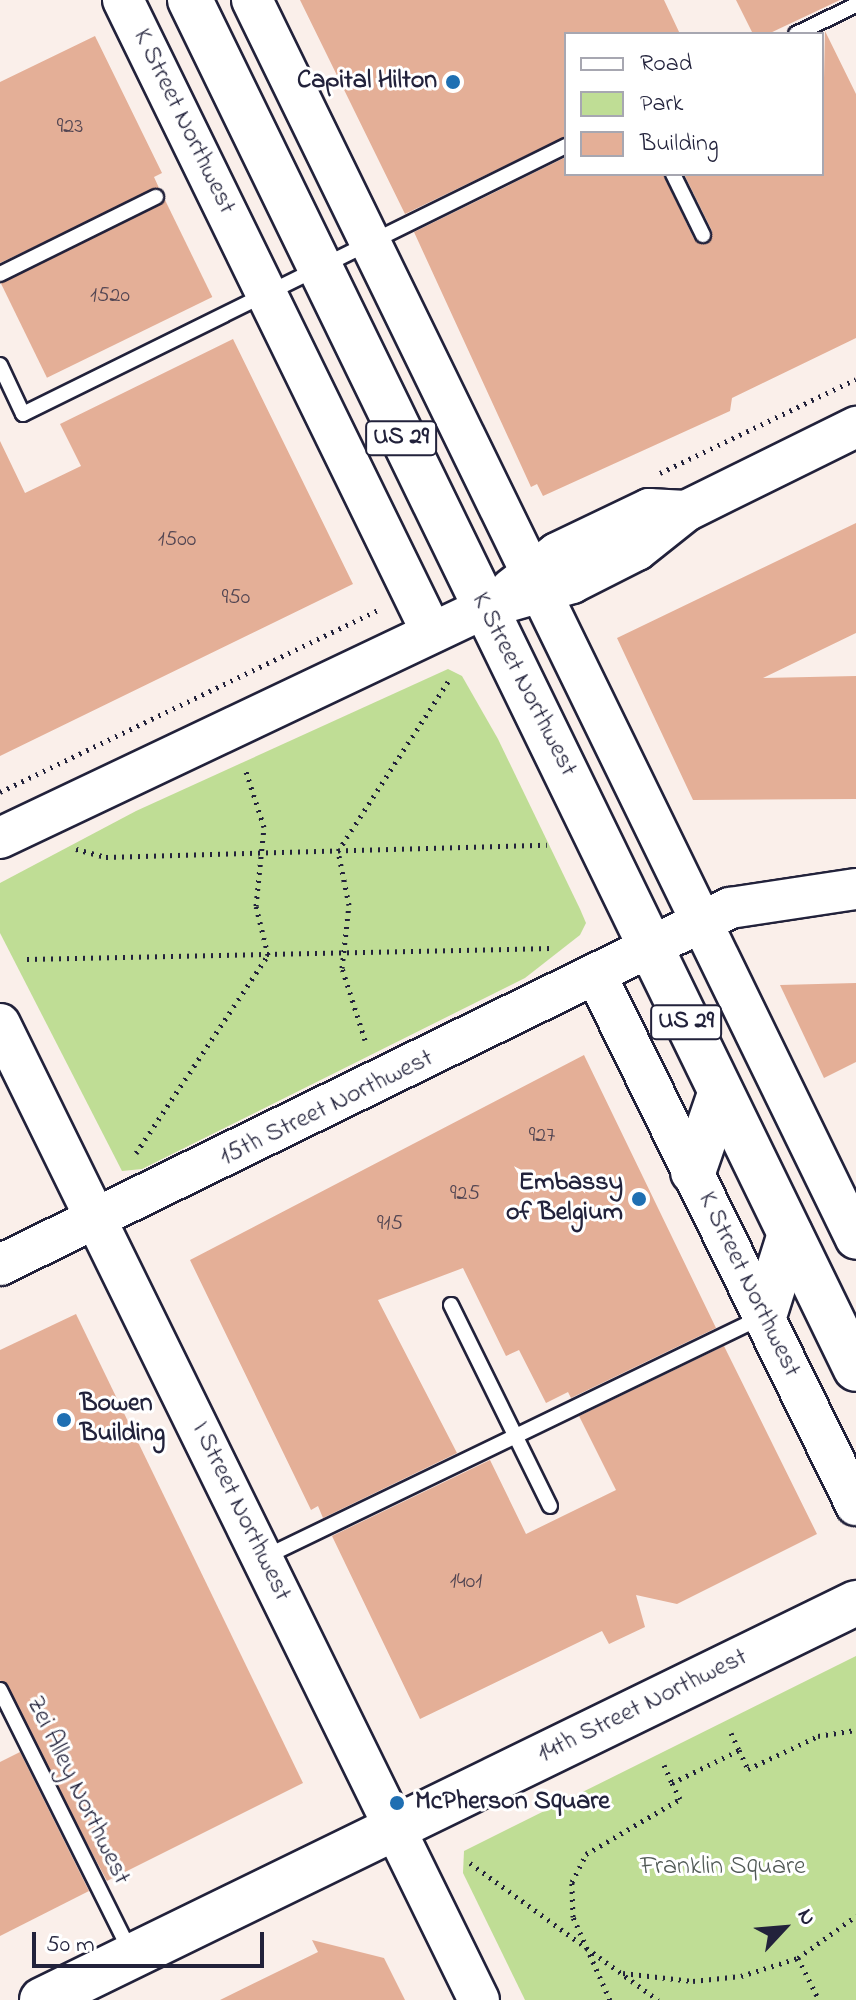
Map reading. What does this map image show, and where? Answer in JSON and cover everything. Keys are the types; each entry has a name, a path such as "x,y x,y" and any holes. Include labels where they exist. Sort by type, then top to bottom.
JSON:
{"main road":[{"name":"K Street Northwest","path":"190,0 317,267 856,1369"},
{"path":"693,1172 720,1094"},
{"path":"764,1316 790,1234"},
{"name":"14th Street Northwest","path":"42,2000 856,1603"}],"street":[{"name":"K Street Northwest","path":"123,0 432,633"},
{"path":"252,0 856,1239"},
{"path":"0,838 537,582 637,550 686,511 856,427"},
{"name":"15th Street Northwest","path":"0,1265 598,979 747,903 856,889"},
{"name":"K Street Northwest","path":"598,979 856,1505"},
{"name":"I Street Northwest","path":"0,1024 479,2000"}],"lane":[{"path":"800,32 856,5"},
{"path":"0,365 23,414 369,240 564,147"},
{"path":"674,176 703,235"},
{"path":"0,274 156,197"},
{"path":"451,1305 550,1506"},
{"path":"263,1559 764,1316"},
{"name":"Zei Alley Northwest","path":"0,1690 133,1957"}],"path":[{"path":"644,481 856,379"},
{"path":"0,792 378,611"},
{"path":"365,1040 347,996 341,953 349,905 338,851 451,677"},
{"path":"136,1153 268,955 256,906 264,853 262,813 245,768"},
{"path":"76,849 106,857 547,845"},
{"path":"27,959 551,948"},
{"path":"731,1733 748,1769 818,1736 856,1730"},
{"path":"672,1783 739,1750"},
{"path":"610,2000 582,1943 570,1900 578,1867 596,1844 680,1799 664,1765"},
{"path":"470,1863 658,2000"},
{"path":"623,1973 718,1981 798,1958 856,1916"},
{"path":"798,1958 819,2000"}],"green space":[{"path":"448,669 462,676 498,739 586,923 580,935 525,978 142,1169 122,1171 0,933 0,883 136,811"},
{"name":"Franklin Square","path":"856,1656 856,2000 525,2000 463,1873 464,1851"}],"building":[{"name":"Capital Hilton","path":"300,0 664,0 679,32 564,32 564,137 405,214"},
{"path":"736,0 840,0 772,32 752,32"},
{"path":"825,31 856,94 856,338 732,398 730,411 543,496 537,484 531,487 414,232 564,158 564,176 664,176 694,239 707,244 712,231 685,176 824,176"},
{"path":"95,36 162,173 154,177 159,188 0,263 0,82"},
{"path":"165,200 212,297 47,378 0,280"},
{"path":"233,339 353,584 0,756 0,441 25,493 81,466 60,424"},
{"path":"856,523 856,633 763,678 856,676 856,799 693,800 617,638"},
{"path":"856,983 856,1062 824,1078 780,985"},
{"path":"584,1055 716,1328 571,1398 568,1392 546,1403 519,1350 506,1356 463,1268 378,1300 457,1453 323,1518 318,1506 311,1510 190,1260"},
{"path":"76,1314 303,1783 107,1881 0,1680 0,1350"},
{"path":"724,1346 817,1534 677,1604 636,1595 645,1627 609,1644 602,1631 420,1719 332,1536 490,1460 526,1534 616,1490 579,1416"},
{"path":"20,1752 89,1891 0,1936 0,1762"},
{"path":"312,1940 384,1958 405,2000 220,2000 318,1952"}],"place":[{"name":"Capital Hilton","path":"453,82"},
{"name":"Embassy of Belgium","path":"639,1199"},
{"name":"Bowen Building","path":"64,1420"},
{"name":"McPherson Square","path":"397,1803"}]}
